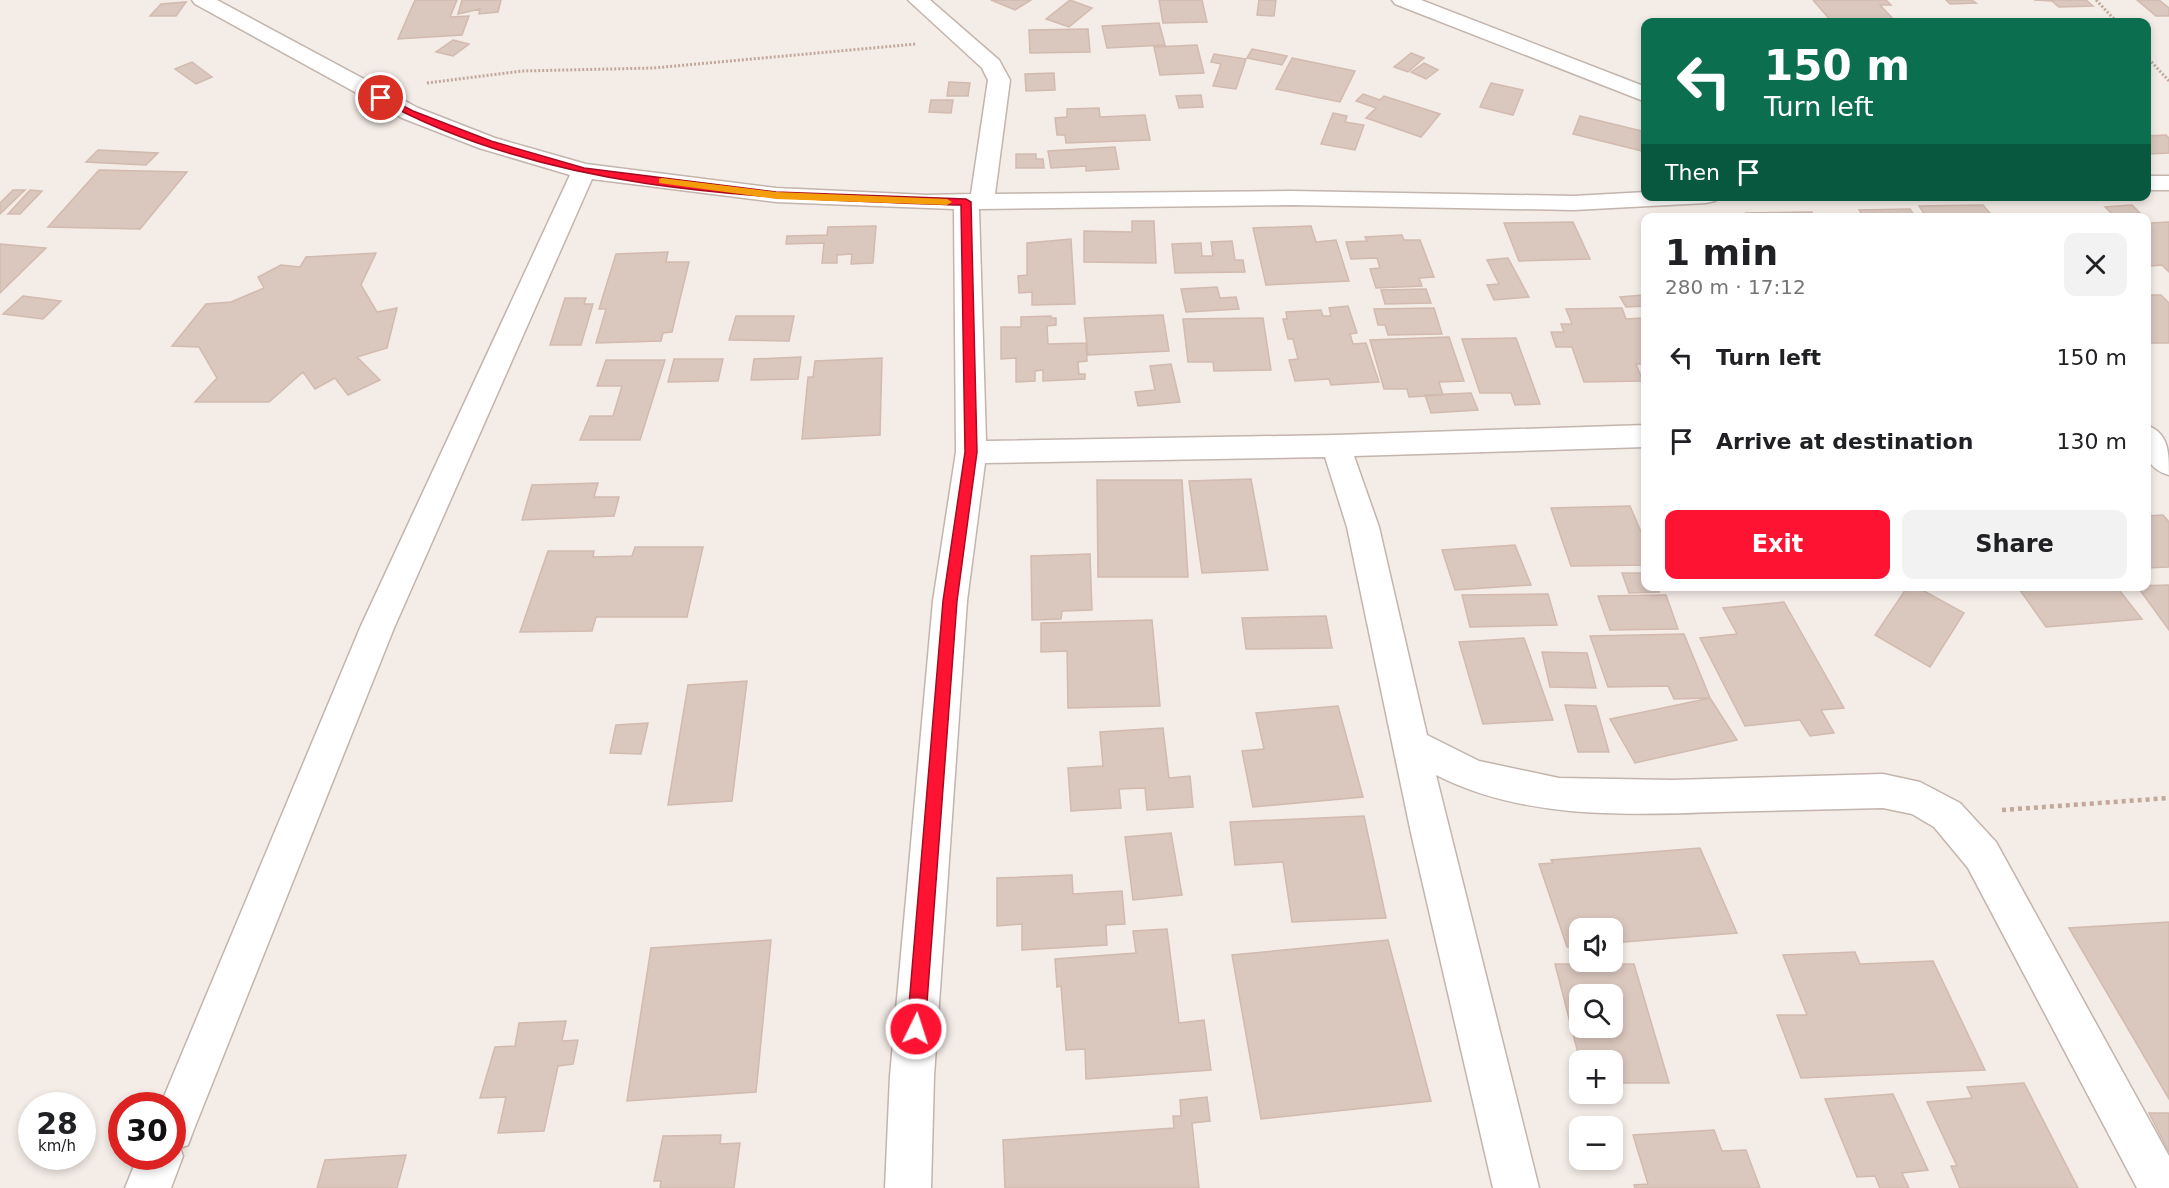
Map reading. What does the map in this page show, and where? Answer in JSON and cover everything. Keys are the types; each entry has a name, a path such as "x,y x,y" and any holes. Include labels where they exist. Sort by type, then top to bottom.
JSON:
{"street":[{"path":"202,0 410,113 487,143 584,171 776,195 974,202 1291,198 1574,203 1657,209 1687,201"},
{"path":"908,1188 912,1076 950,601 971,452 974,202 999,80 991,65 960,40 918,0"},
{"path":"1402,0 1641,93"},
{"path":"186,1095 377,628 584,171"},
{"path":"2151,183 2169,183"},
{"path":"2151,431 2169,431"},
{"path":"971,452 1336,446 1641,436"},
{"path":"2151,442 2169,464"},
{"path":"1336,446 1363,527 1430,833 1516,1188"},
{"path":"1411,745 1473,776 1560,795 1672,797 1882,790 1920,799 1947,815 1982,855 2162,1188"},
{"path":"148,1188 155,1170"}],"path":[{"path":"2096,0 2113,18"},
{"path":"367,90 522,71 653,68 960,40"},
{"path":"2151,61 2169,81"},
{"path":"1947,815 2169,798"}],"building":[{"path":"415,0 457,0 450,17 469,16 462,35 398,39"},
{"path":"462,0 501,0 498,12 479,14 480,9 458,14"},
{"path":"991,0 1031,0 1015,10"},
{"path":"1070,0 1092,8 1069,27 1046,19"},
{"path":"1159,0 1202,0 1207,22 1163,23"},
{"path":"1259,0 1276,0 1274,16 1257,15"},
{"path":"1813,0 1886,0 1891,5 1880,5 1892,18 1829,18"},
{"path":"1946,0 1972,0 1976,3 1950,4"},
{"path":"2034,0 2086,0 2093,6 2059,7 2052,1"},
{"path":"2137,0 2159,0 2169,8 2169,16 2156,16"},
{"path":"186,2 176,16 150,16 161,4"},
{"path":"1159,23 1165,45 1107,48 1102,26"},
{"path":"1088,29 1090,52 1030,53 1029,30"},
{"path":"453,40 469,44 453,56 436,52"},
{"path":"1197,45 1204,73 1160,75 1154,47"},
{"path":"1252,49 1287,56 1282,65 1247,58"},
{"path":"1411,53 1424,58 1408,72 1394,67"},
{"path":"1214,54 1246,59 1236,89 1213,86 1221,64 1211,62"},
{"path":"1292,58 1355,71 1340,102 1276,89"},
{"path":"192,62 212,77 196,84 175,69"},
{"path":"1424,63 1438,70 1426,79 1411,72"},
{"path":"1054,73 1055,90 1026,91 1025,74"},
{"path":"949,82 970,83 968,96 947,96"},
{"path":"1491,83 1523,90 1513,115 1480,107"},
{"path":"1363,94 1380,100 1384,96 1440,114 1421,137 1366,118 1376,108 1356,101"},
{"path":"1201,95 1203,107 1179,108 1176,96"},
{"path":"931,100 953,100 951,113 929,112"},
{"path":"1099,108 1100,117 1145,115 1150,140 1066,143 1065,135 1057,135 1055,118 1067,117 1067,109"},
{"path":"1333,113 1347,116 1345,122 1364,125 1355,150 1321,144"},
{"path":"1580,116 1641,131 1641,151 1573,134"},
{"path":"2166,135 2169,138 2169,153 2151,154 2151,136"},
{"path":"1115,147 1119,169 1086,171 1086,166 1051,168 1048,151"},
{"path":"98,150 158,153 146,165 86,162"},
{"path":"1016,154 1036,154 1036,159 1043,159 1044,168 1016,168"},
{"path":"99,170 187,172 140,229 48,227"},
{"path":"13,190 25,190 0,214 0,203"},
{"path":"30,190 42,191 20,214 8,214"},
{"path":"1983,205 1990,213 1924,213 1919,206"},
{"path":"2132,205 2140,213 2111,213 2105,207"},
{"path":"1910,209 1913,213 1861,213 1859,210"},
{"path":"1812,212 1812,213 1746,213"},
{"path":"1132,221 1154,221 1156,263 1084,262 1084,231 1132,232"},
{"path":"1573,222 1590,259 1519,261 1504,223"},
{"path":"2169,222 2169,272 2162,265 2151,266 2151,223"},
{"path":"876,226 873,263 851,264 852,254 837,255 837,263 822,263 824,243 786,244 787,236 827,235 828,227"},
{"path":"1311,226 1316,242 1336,240 1349,281 1266,285 1253,228"},
{"path":"1402,235 1404,240 1420,240 1434,277 1419,278 1422,286 1376,288 1370,269 1380,268 1377,258 1351,259 1346,242 1367,241 1365,237"},
{"path":"1071,239 1075,304 1032,305 1032,292 1019,293 1018,276 1027,275 1027,243"},
{"path":"1232,241 1235,260 1243,260 1245,272 1175,273 1172,244 1201,243 1202,256 1213,256 1211,242"},
{"path":"0,244 46,248 0,293"},
{"path":"668,252 666,262 689,262 672,332 663,333 661,341 596,343 606,309 599,309 616,254"},
{"path":"376,253 361,285 377,312 397,308 387,348 357,357 380,380 348,395 335,378 315,389 303,372 269,402 195,402 217,378 199,347 172,346 206,304 231,302 264,288 258,277 281,265 300,267 306,257"},
{"path":"1508,258 1529,297 1494,300 1487,285 1499,284 1487,260"},
{"path":"1217,287 1220,298 1236,297 1239,309 1186,312 1181,289"},
{"path":"1426,289 1431,303 1385,304 1381,290"},
{"path":"1641,295 1641,306 1626,307 1620,297"},
{"path":"2151,295 2161,295 2169,303 2169,343 2151,343"},
{"path":"23,296 61,301 43,319 3,314"},
{"path":"565,298 586,298 584,304 593,304 581,345 550,345"},
{"path":"1348,306 1357,333 1350,334 1353,344 1366,343 1379,382 1331,385 1329,379 1295,381 1289,360 1298,359 1293,339 1288,339 1283,319 1287,319 1286,312 1321,310 1323,316 1331,316 1329,308"},
{"path":"1434,308 1442,334 1388,335 1385,325 1378,325 1374,309"},
{"path":"1622,308 1626,319 1641,318 1641,364 1636,364 1641,381 1584,382 1572,347 1556,347 1551,332 1564,332 1561,324 1572,324 1566,309"},
{"path":"1163,315 1169,351 1088,355 1084,318"},
{"path":"736,316 794,316 789,341 729,340"},
{"path":"1051,316 1051,318 1056,318 1056,325 1047,326 1048,344 1086,343 1087,361 1078,362 1079,374 1085,374 1085,379 1043,381 1043,370 1035,371 1035,381 1016,382 1016,358 1001,359 1001,327 1021,327 1021,317"},
{"path":"1263,318 1271,370 1214,371 1213,362 1188,362 1183,319"},
{"path":"1449,337 1464,381 1439,382 1443,395 1409,397 1407,389 1384,389 1370,340"},
{"path":"1516,338 1540,404 1515,405 1511,393 1480,393 1462,339"},
{"path":"801,357 798,379 751,380 754,359"},
{"path":"882,358 880,435 802,439 808,377 813,377 815,361"},
{"path":"674,359 723,359 718,381 668,382"},
{"path":"606,360 665,360 640,440 580,440 590,416 613,416 622,386 597,386"},
{"path":"1171,364 1180,402 1138,406 1135,392 1155,390 1150,366"},
{"path":"1471,393 1478,410 1431,413 1425,395"},
{"path":"1251,479 1268,570 1202,573 1189,481"},
{"path":"1097,480 1182,480 1188,577 1098,577"},
{"path":"598,483 594,497 619,497 614,516 522,520 532,485"},
{"path":"1630,506 1641,532 1641,565 1571,566 1551,508"},
{"path":"2163,515 2169,522 2169,567 2151,568 2151,516"},
{"path":"1515,545 1531,585 1455,590 1442,550"},
{"path":"635,547 703,547 687,617 596,617 592,631 520,632 548,551 594,551 593,557 632,556"},
{"path":"1090,554 1092,610 1062,611 1061,619 1032,620 1031,556"},
{"path":"1622,573 1641,573 1641,591 1659,592 1629,593"},
{"path":"2169,585 2169,630 2141,591 2151,591 2151,586"},
{"path":"1905,591 1924,591 1964,613 1930,667 1875,635"},
{"path":"2021,591 2120,591 2142,619 2046,627"},
{"path":"1548,594 1557,625 1470,627 1462,595"},
{"path":"1666,595 1678,629 1610,630 1598,596"},
{"path":"1784,602 1844,708 1821,710 1834,733 1810,736 1800,720 1745,726 1700,638 1737,634 1723,608"},
{"path":"1326,616 1332,648 1246,649 1242,618"},
{"path":"1152,620 1160,706 1068,708 1067,651 1041,652 1041,623"},
{"path":"1684,634 1710,698 1674,699 1668,686 1608,687 1590,636"},
{"path":"1524,638 1553,720 1483,724 1459,642"},
{"path":"1542,652 1587,653 1596,688 1550,687"},
{"path":"747,681 732,801 668,805 688,685"},
{"path":"1710,698 1737,740 1635,763 1610,719"},
{"path":"1565,705 1596,706 1609,752 1578,752"},
{"path":"1338,706 1363,797 1253,807 1242,751 1264,749 1256,713"},
{"path":"648,723 641,754 610,753 616,725"},
{"path":"1163,728 1169,778 1190,776 1193,807 1147,810 1145,788 1119,789 1121,808 1071,811 1068,768 1103,766 1100,732"},
{"path":"1364,816 1386,918 1292,922 1283,862 1235,865 1230,822"},
{"path":"1171,833 1182,895 1133,900 1125,837"},
{"path":"1700,848 1737,933 1623,942 1623,918 1569,918 1569,947 1567,947 1539,864 1553,863 1551,860"},
{"path":"1072,875 1073,894 1122,891 1125,924 1106,925 1107,945 1022,950 1022,924 997,926 997,878"},
{"path":"2169,922 2169,1099 2069,928"},
{"path":"1167,929 1179,1023 1204,1020 1211,1070 1086,1079 1085,1049 1066,1050 1061,986 1057,987 1055,959 1136,953 1133,931"},
{"path":"771,940 756,1092 627,1101 651,948"},
{"path":"1388,940 1431,1101 1261,1119 1232,955"},
{"path":"1855,952 1860,964 1933,961 1985,1070 1801,1078 1777,1015 1807,1015 1783,955"},
{"path":"1555,964 1569,964 1569,972 1623,972 1623,964 1634,964 1669,1083 1623,1083 1623,1050 1577,1050 1574,1038 1623,1038 1623,984 1569,984 1569,1018"},
{"path":"566,1021 562,1041 578,1040 573,1064 558,1066 544,1131 498,1133 506,1097 480,1098 495,1047 515,1046 519,1023"},
{"path":"2024,1083 2078,1188 1960,1188 1951,1166 1957,1166 1927,1102 1972,1098 1967,1087"},
{"path":"1893,1094 1928,1170 1902,1173 1909,1188 1880,1188 1875,1176 1857,1177 1825,1099"},
{"path":"1207,1097 1210,1121 1192,1123 1199,1188 1005,1188 1003,1140 1174,1128 1173,1116 1181,1116 1180,1100"},
{"path":"2149,1113 2169,1113 2169,1152"},
{"path":"1714,1130 1722,1151 1746,1150 1760,1188 1635,1188 1634,1185 1648,1184 1633,1135"},
{"path":"721,1135 720,1144 740,1143 734,1188 660,1188 661,1181 654,1181 663,1136"},
{"path":"406,1155 397,1188 317,1188 325,1160"}],"slow traffic":[{"path":"662,181 776,195 947,202"}],"route":[{"path":"381,98 410,113 487,143 584,171 776,195 966,202 971,452 950,601 916,1029"}]}
